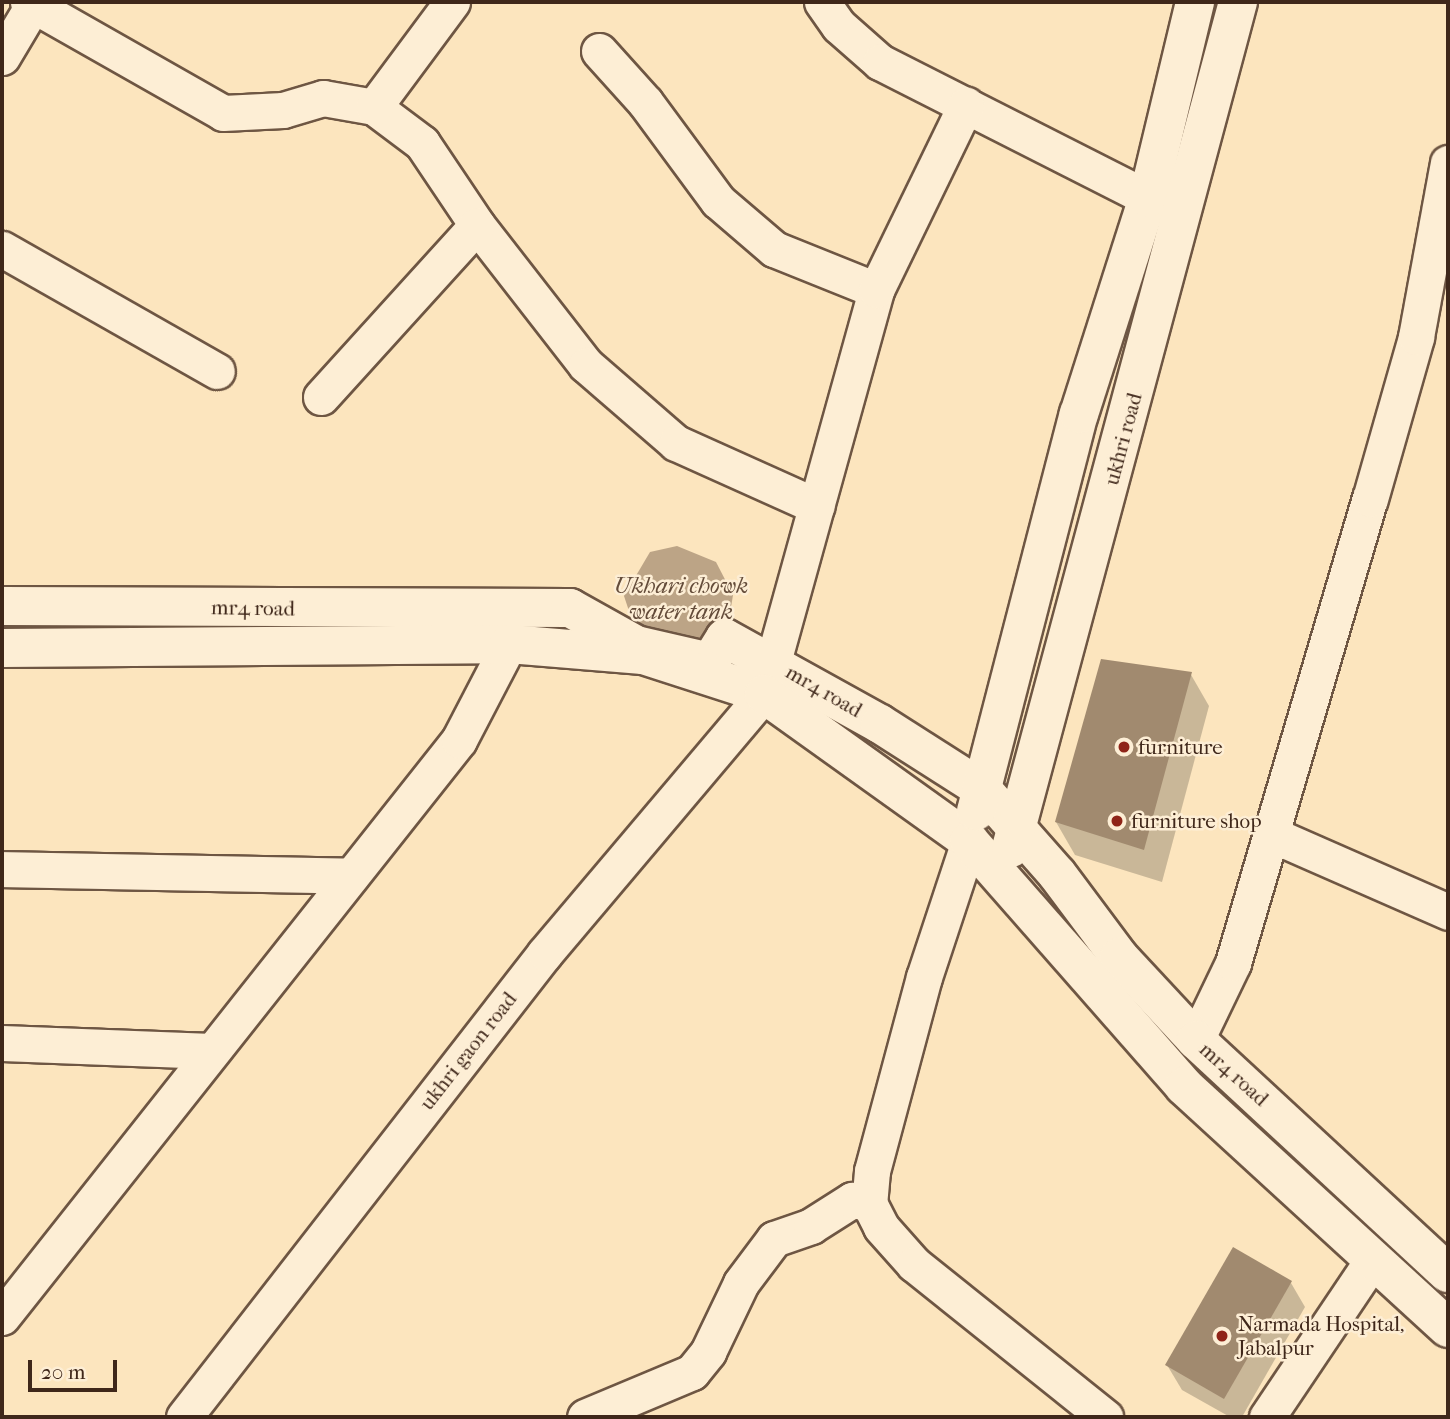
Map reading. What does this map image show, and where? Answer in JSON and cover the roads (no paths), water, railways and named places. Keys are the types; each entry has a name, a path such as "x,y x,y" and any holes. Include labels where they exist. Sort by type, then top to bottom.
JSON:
{"street":[{"path":"822,2 839,26 880,62 1148,198"},
{"path":"1105,1417 914,1264 881,1227 869,1203 872,1171 923,977 969,841 1079,414 1148,198 1195,2"},
{"name":"ukhri road","path":"1001,874 1018,829 1238,2"},
{"path":"2,57 31,3 223,113 283,110 323,98 374,107 422,143 477,225 586,365 676,443 816,506"},
{"path":"374,107 444,4"},
{"path":"599,51 645,102 718,201 774,249 876,290"},
{"path":"769,678 876,290 966,105"},
{"path":"1196,1040 1233,963 1416,337 1448,163"},
{"path":"321,397 477,225"},
{"path":"2,249 217,371"},
{"name":"mr4 road","path":"2,606 570,608 636,645 677,657 710,662 724,638 969,841 1001,874 1184,1086 1448,1328"},
{"path":"2,1317 459,740 509,644"},
{"name":"mr4 road","path":"2,648 509,644 643,655 769,678 982,789 1018,829 1119,957 1196,1040 1448,1273"},
{"name":"ukhri gaon road","path":"184,1417 545,953 769,678"},
{"path":"1272,835 1448,912"},
{"path":"2,869 351,876"},
{"path":"2,1043 212,1051"},
{"path":"585,1417 692,1372 708,1352 741,1283 774,1239 811,1226 852,1200 869,1203"},
{"path":"1267,1417 1373,1259"}],"water":[{"name":"Ukhari chowk water tank","path":"677,546 716,562 733,595 728,626 702,646 649,637 631,617 624,596 650,552"}],"place":[{"name":"furniture","path":"1124,747"},
{"name":"furniture shop","path":"1117,821"},
{"name":"Narmada Hospital, Jabalpur","path":"1222,1336"}]}
